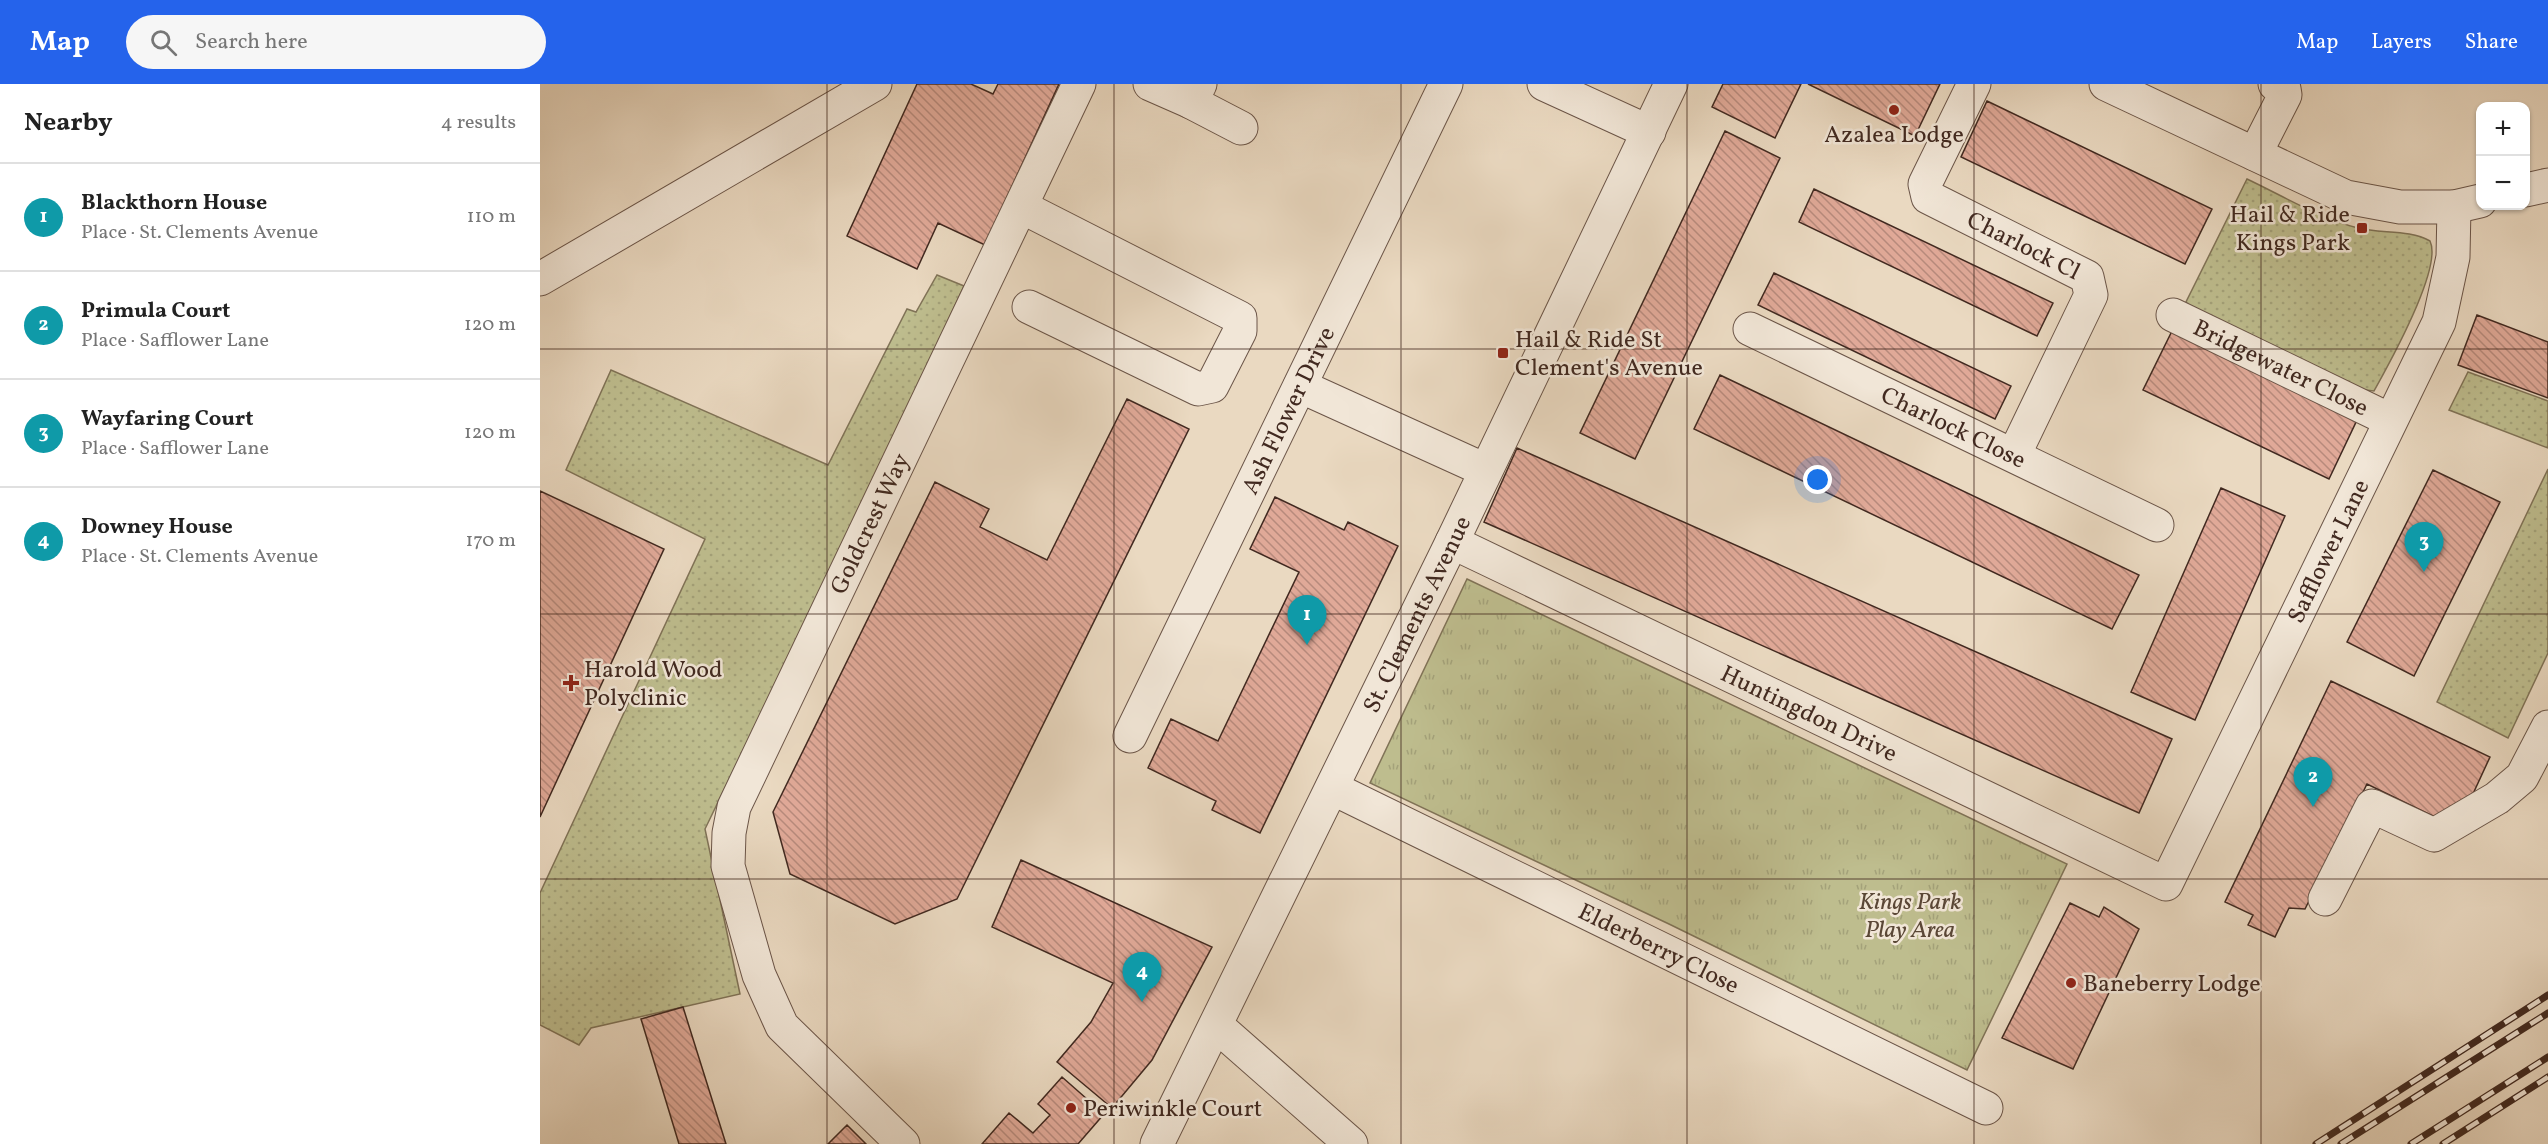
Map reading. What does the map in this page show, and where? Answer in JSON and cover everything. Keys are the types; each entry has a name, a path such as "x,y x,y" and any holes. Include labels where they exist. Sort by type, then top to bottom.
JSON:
{"street":[{"path":"540,279 721,188 874,84"},
{"name":"Goldcrest Way","path":"903,1144 782,1026 759,975 728,866 729,834 734,807 1079,84"},
{"path":"1150,84 1195,93 1241,128"},
{"name":"Ash Flower Drive","path":"1130,736 1446,84"},
{"path":"1544,84 1649,132"},
{"name":"St. Clements Avenue","path":"1157,1144 1217,1026 1282,887 1452,542 1671,84"},
{"name":"Charlock Cl","path":"1974,84 1925,184 1928,197 2087,277 2091,295 2014,455"},
{"path":"2106,84 2346,197 2400,207 2467,204"},
{"path":"2254,154 2285,95 2284,89 2276,84"},
{"path":"2530,189 2548,185"},
{"name":"Safflower Lane","path":"2166,884 2439,322 2467,204"},
{"path":"1022,207 1240,318 1240,331 1212,386 1198,388 1029,307"},
{"name":"Bridgewater Close","path":"2173,315 2390,420"},
{"name":"Charlock Close","path":"1750,329 2157,525"},
{"path":"1300,386 1485,471"},
{"name":"Huntingdon Drive","path":"1452,542 2166,884"},
{"path":"2325,899 2372,806 2434,835 2497,798 2522,777 2548,727"},
{"name":"Elderberry Close","path":"1332,788 1986,1108"},
{"path":"1217,1026 1350,1144"}],"green space":[{"path":"2247,179 2315,213 2344,224 2367,230 2404,233 2430,241 2432,254 2422,293 2402,339 2374,391 2357,389 2184,306"},
{"path":"937,275 964,286 870,489 705,829 740,994 591,1028 579,1045 540,1025 540,893 705,539 566,470 611,370 828,465 907,309 916,312"},
{"path":"2468,372 2548,401 2548,448 2449,410"},
{"path":"2548,469 2548,653 2508,738 2437,702"},
{"name":"Kings Park Play Area","path":"1467,579 2067,864 1967,1070 1669,924 1370,783"}],"building":[{"path":"917,84 971,84 993,94 998,84 1059,84 985,245 938,223 917,269 847,236"},
{"name":"Azalea Lodge","path":"1723,84 1801,84 1775,138 1712,107"},
{"name":"Azalea Lodge","path":"1808,84 1940,84 1915,136"},
{"path":"1987,101 2212,209 2185,264 1961,157"},
{"path":"1725,131 1780,158 1635,459 1580,433"},
{"path":"1814,189 2053,303 2037,336 1799,222"},
{"path":"1774,273 2011,386 1995,419 1758,305"},
{"path":"2477,315 2548,342 2548,398 2458,365"},
{"path":"2172,331 2357,420 2329,479 2143,390"},
{"path":"1720,375 2139,575 2112,629 1694,429"},
{"path":"1127,399 1189,429 957,899 895,924 790,874 773,812 935,482 989,509 980,527 1047,560"},
{"path":"1517,448 2172,739 2139,813 1484,522"},
{"path":"2433,470 2500,502 2414,676 2347,642"},
{"path":"2221,488 2285,516 2195,720 2131,692"},
{"name":"Harold Wood Polyclinic","path":"540,491 664,549 540,817"},
{"path":"1275,497 1344,530 1348,522 1398,546 1260,833 1212,810 1216,801 1148,768 1171,719 1218,741 1299,572 1250,549"},
{"path":"2331,681 2490,757 2472,796 2437,818 2367,784 2305,909 2289,908 2275,937 2248,925 2253,915 2225,902"},
{"path":"1021,860 1212,947 1152,1060 1112,1108 1057,1062 1091,1022 1113,983 992,927"},
{"name":"Baneberry Lodge","path":"2070,903 2099,917 2104,907 2139,929 2073,1069 2002,1038"},
{"path":"683,1007 726,1144 679,1144 641,1019"},
{"name":"Periwinkle Court","path":"1062,1077 1104,1114 1078,1144 982,1144 1009,1113 1033,1133 1050,1115 1038,1104"},
{"path":"847,1125 866,1144 828,1144"}],"railway":[{"path":"2316,1144 2548,995"},
{"path":"2341,1144 2548,1013"},
{"path":"2411,1144 2548,1057"},
{"path":"2443,1144 2548,1077"}],"place":[{"name":"Azalea Lodge","path":"1894,110"},
{"name":"Hail & Ride Kings Park","path":"2362,228"},
{"name":"Hail & Ride St Clement's Avenue","path":"1503,353"},
{"name":"Wayfaring Court","path":"2424,572"},
{"name":"Blackthorn House","path":"1307,645"},
{"name":"Harold Wood Polyclinic","path":"571,683"},
{"name":"Primula Court","path":"2313,807"},
{"name":"Baneberry Lodge","path":"2071,983"},
{"name":"Downey House","path":"1142,1002"},
{"name":"Periwinkle Court","path":"1071,1108"}]}
